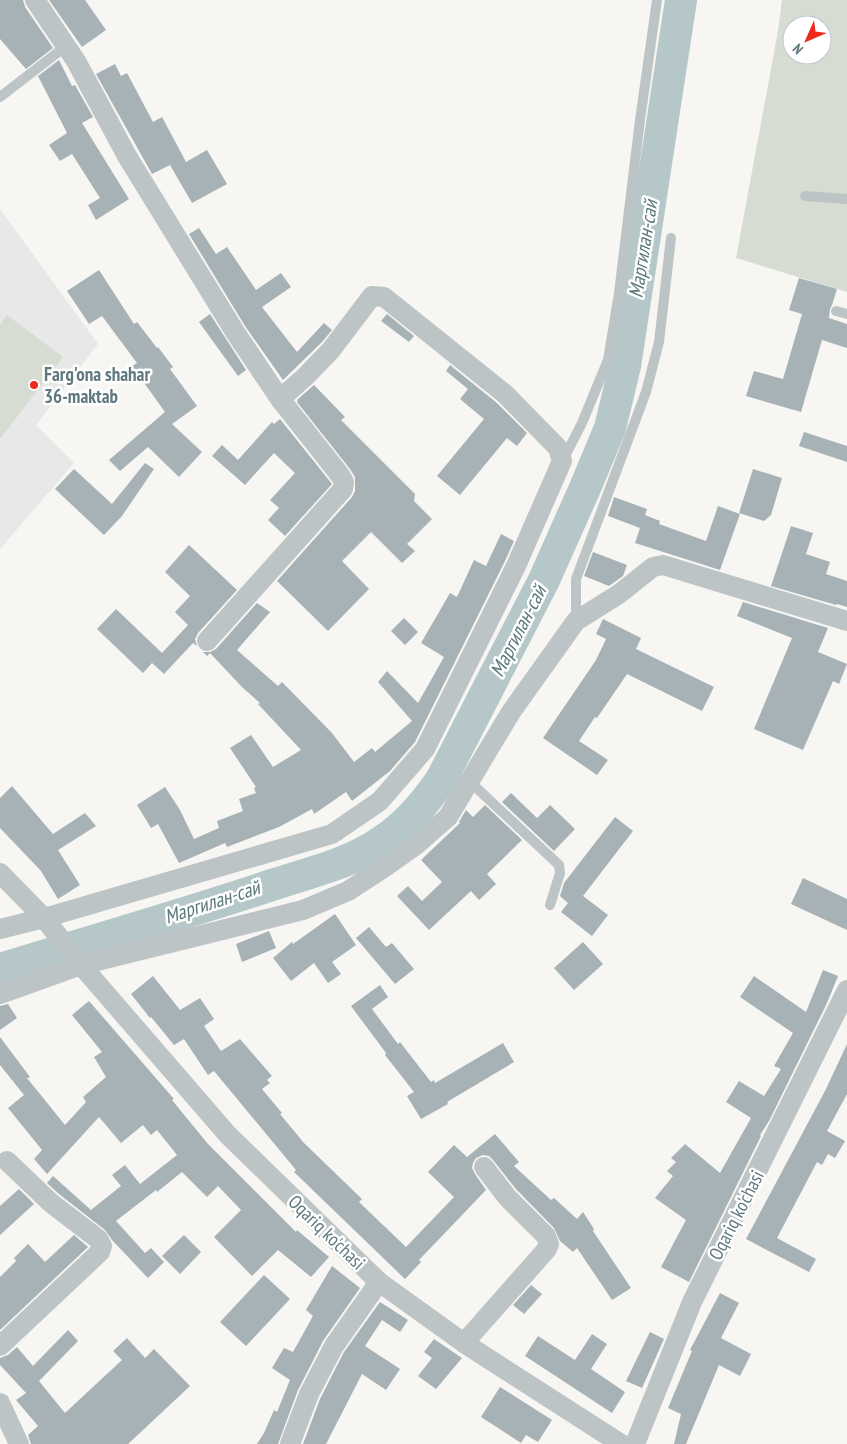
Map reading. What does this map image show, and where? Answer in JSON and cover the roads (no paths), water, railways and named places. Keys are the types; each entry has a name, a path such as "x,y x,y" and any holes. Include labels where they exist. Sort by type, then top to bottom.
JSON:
{"street":[{"path":"35,0 76,61 127,156 235,332 280,399 344,482 343,489 207,641"},
{"path":"0,929 44,918 332,834 380,801 425,749 516,566 562,461 558,448 505,394 384,297 372,296 331,350 280,399"},
{"path":"0,994 81,965 303,910 348,891 382,869 423,839 448,817 511,712 576,621 619,594 652,566 663,565 847,621"},
{"name":"Oqariq ko'chasi","path":"0,873 44,918 81,965 228,1135 379,1282 464,1343 621,1444"},
{"name":"Oqariq ko'chasi","path":"635,1444 692,1302 839,1030 847,990"},
{"path":"0,1346 100,1252 102,1246 98,1239 50,1203 7,1161"},
{"path":"464,1343 547,1250 549,1244 546,1236 507,1197 484,1167"},
{"path":"290,1444 309,1394 334,1346 379,1282"},
{"path":"0,1403 19,1444"}],"lane":[{"path":"562,461 582,423 608,360 619,293 657,0"},
{"path":"0,97 66,46"},
{"path":"805,196 847,199"},
{"path":"576,621 576,579 623,456 651,375 659,342 671,238"},
{"path":"836,311 847,314"},
{"path":"469,781 559,865 560,873 550,905"}],"waterway":[{"name":"Маргилан-сай","path":"0,969 204,907 328,867 356,856 369,850 399,829 421,806 441,780 544,580 610,428 625,366 681,0"}],"place":[{"name":"Farg'ona shahar 36-maktab","path":"34,385"}]}
